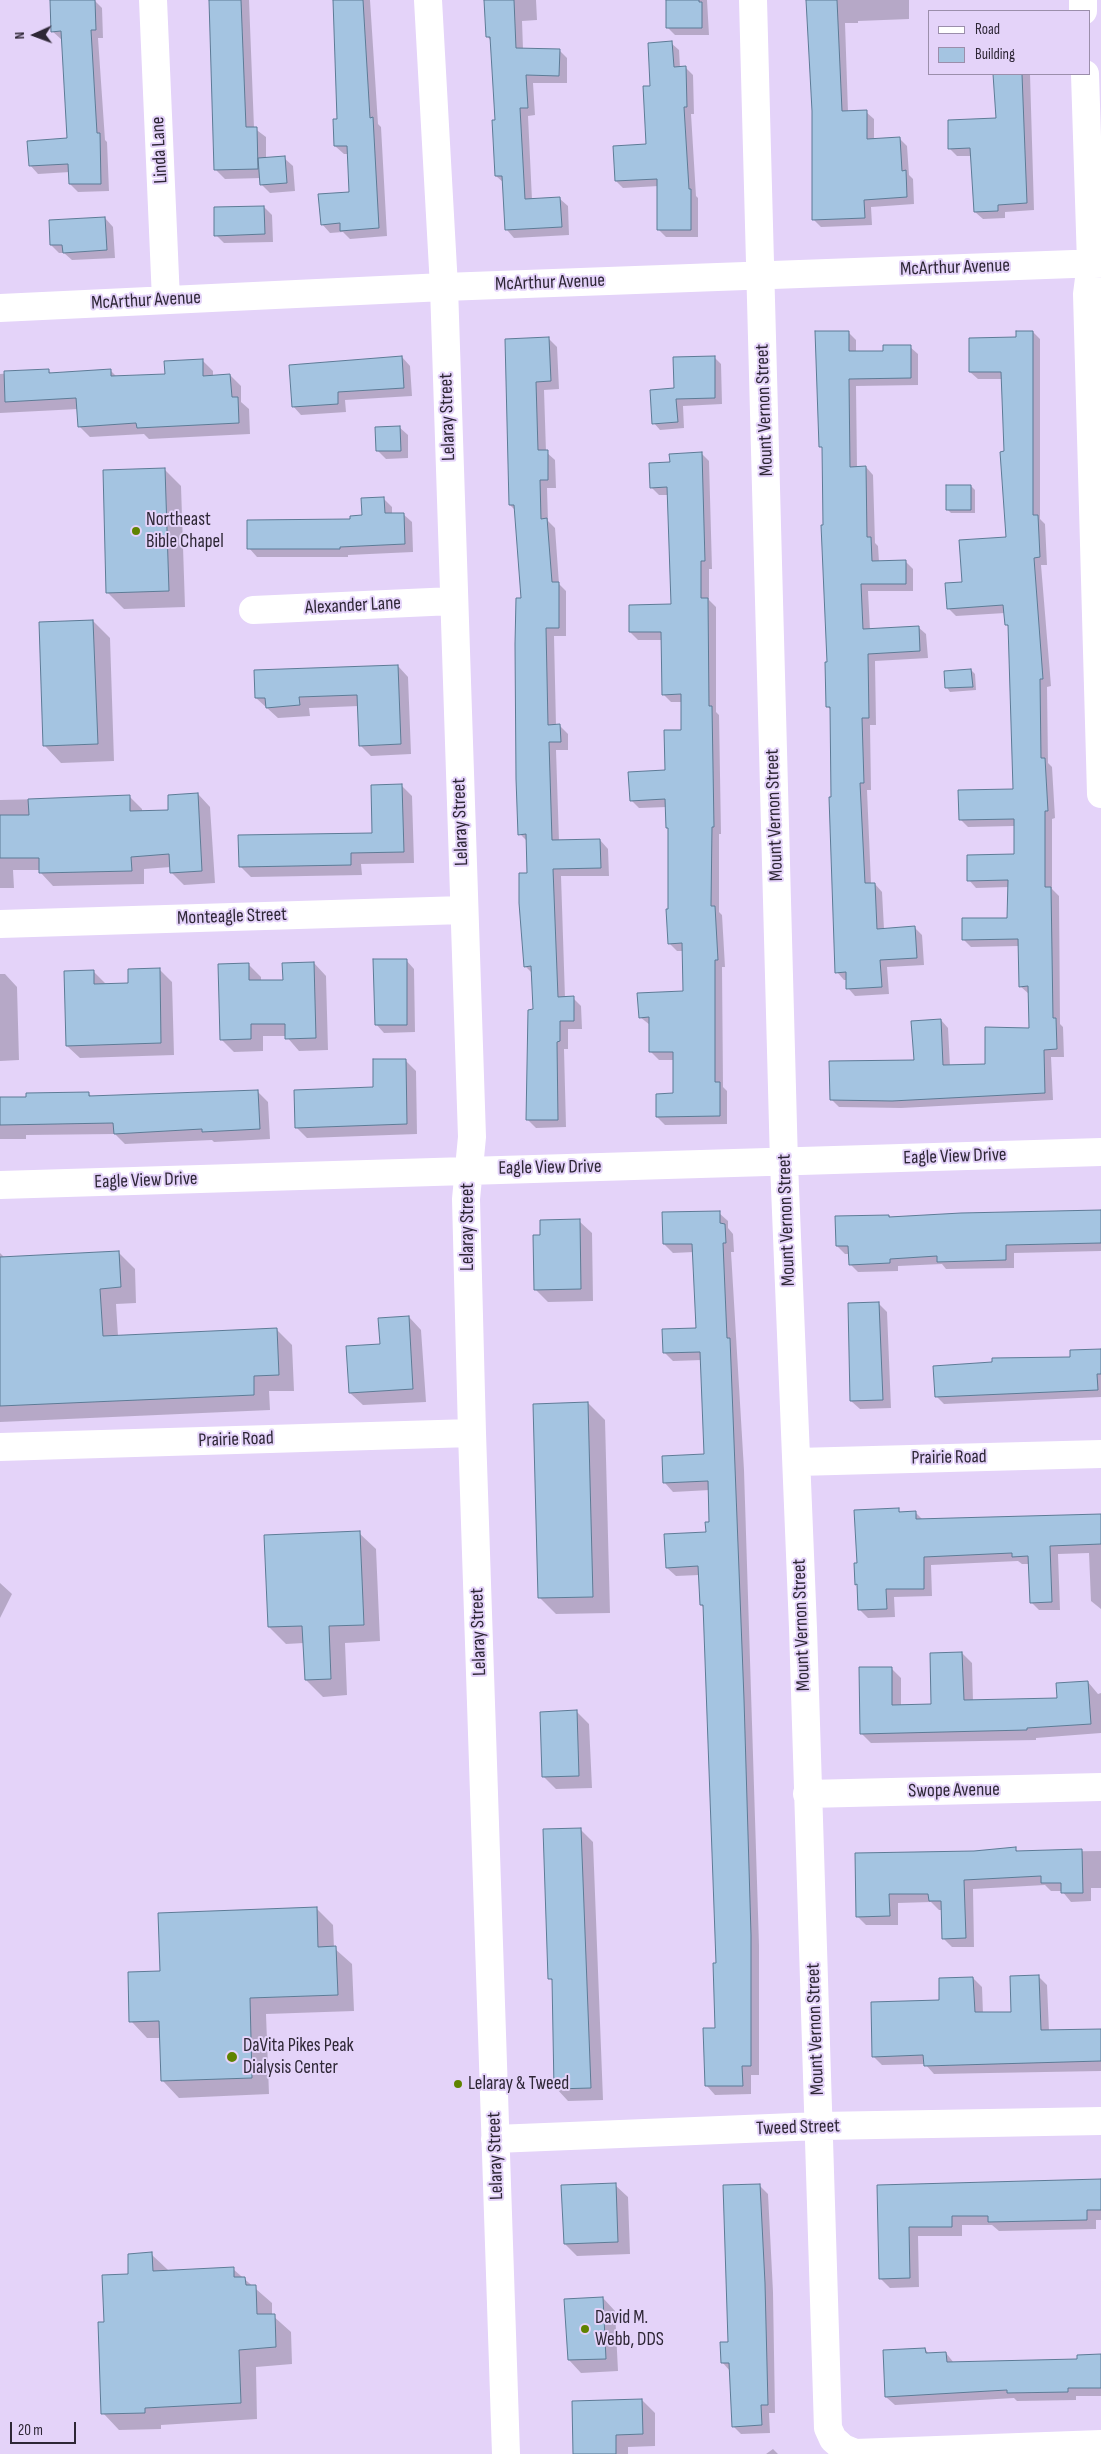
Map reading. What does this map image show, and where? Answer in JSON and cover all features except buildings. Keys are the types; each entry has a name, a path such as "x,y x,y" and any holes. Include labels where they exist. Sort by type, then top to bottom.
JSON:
{"street":[{"name":"Linda Lane","path":"153,0 166,300"},
{"name":"Lelaray Street","path":"428,0 444,287 472,1137 466,1199 472,1433 506,2454"},
{"name":"Mount Vernon Street","path":"753,0 784,1163 797,1462 820,2126 826,2413 828,2428 833,2438 842,2448 855,2453 1101,2444"},
{"path":"1085,75 1096,263 1087,294 1101,794"},
{"name":"McArthur Avenue","path":"0,308 444,287 1096,263"},
{"name":"Alexander Lane","path":"253,610 453,601"},
{"name":"Monteagle Street","path":"0,924 464,910"},
{"name":"Eagle View Drive","path":"0,1185 1101,1152"},
{"name":"Prairie Road","path":"0,1446 472,1433"},
{"name":"Prairie Road","path":"797,1462 1101,1454"},
{"name":"Swope Avenue","path":"807,1794 1101,1787"},
{"name":"Tweed Street","path":"495,2139 820,2126 1101,2121"}],"place":[{"name":"Northeast Bible Chapel","path":"136,531"},
{"name":"DaVita Pikes Peak Dialysis Center","path":"232,2057"},
{"name":"Lelaray & Tweed","path":"458,2084"},
{"name":"David M. Webb, DDS","path":"585,2329"}]}
